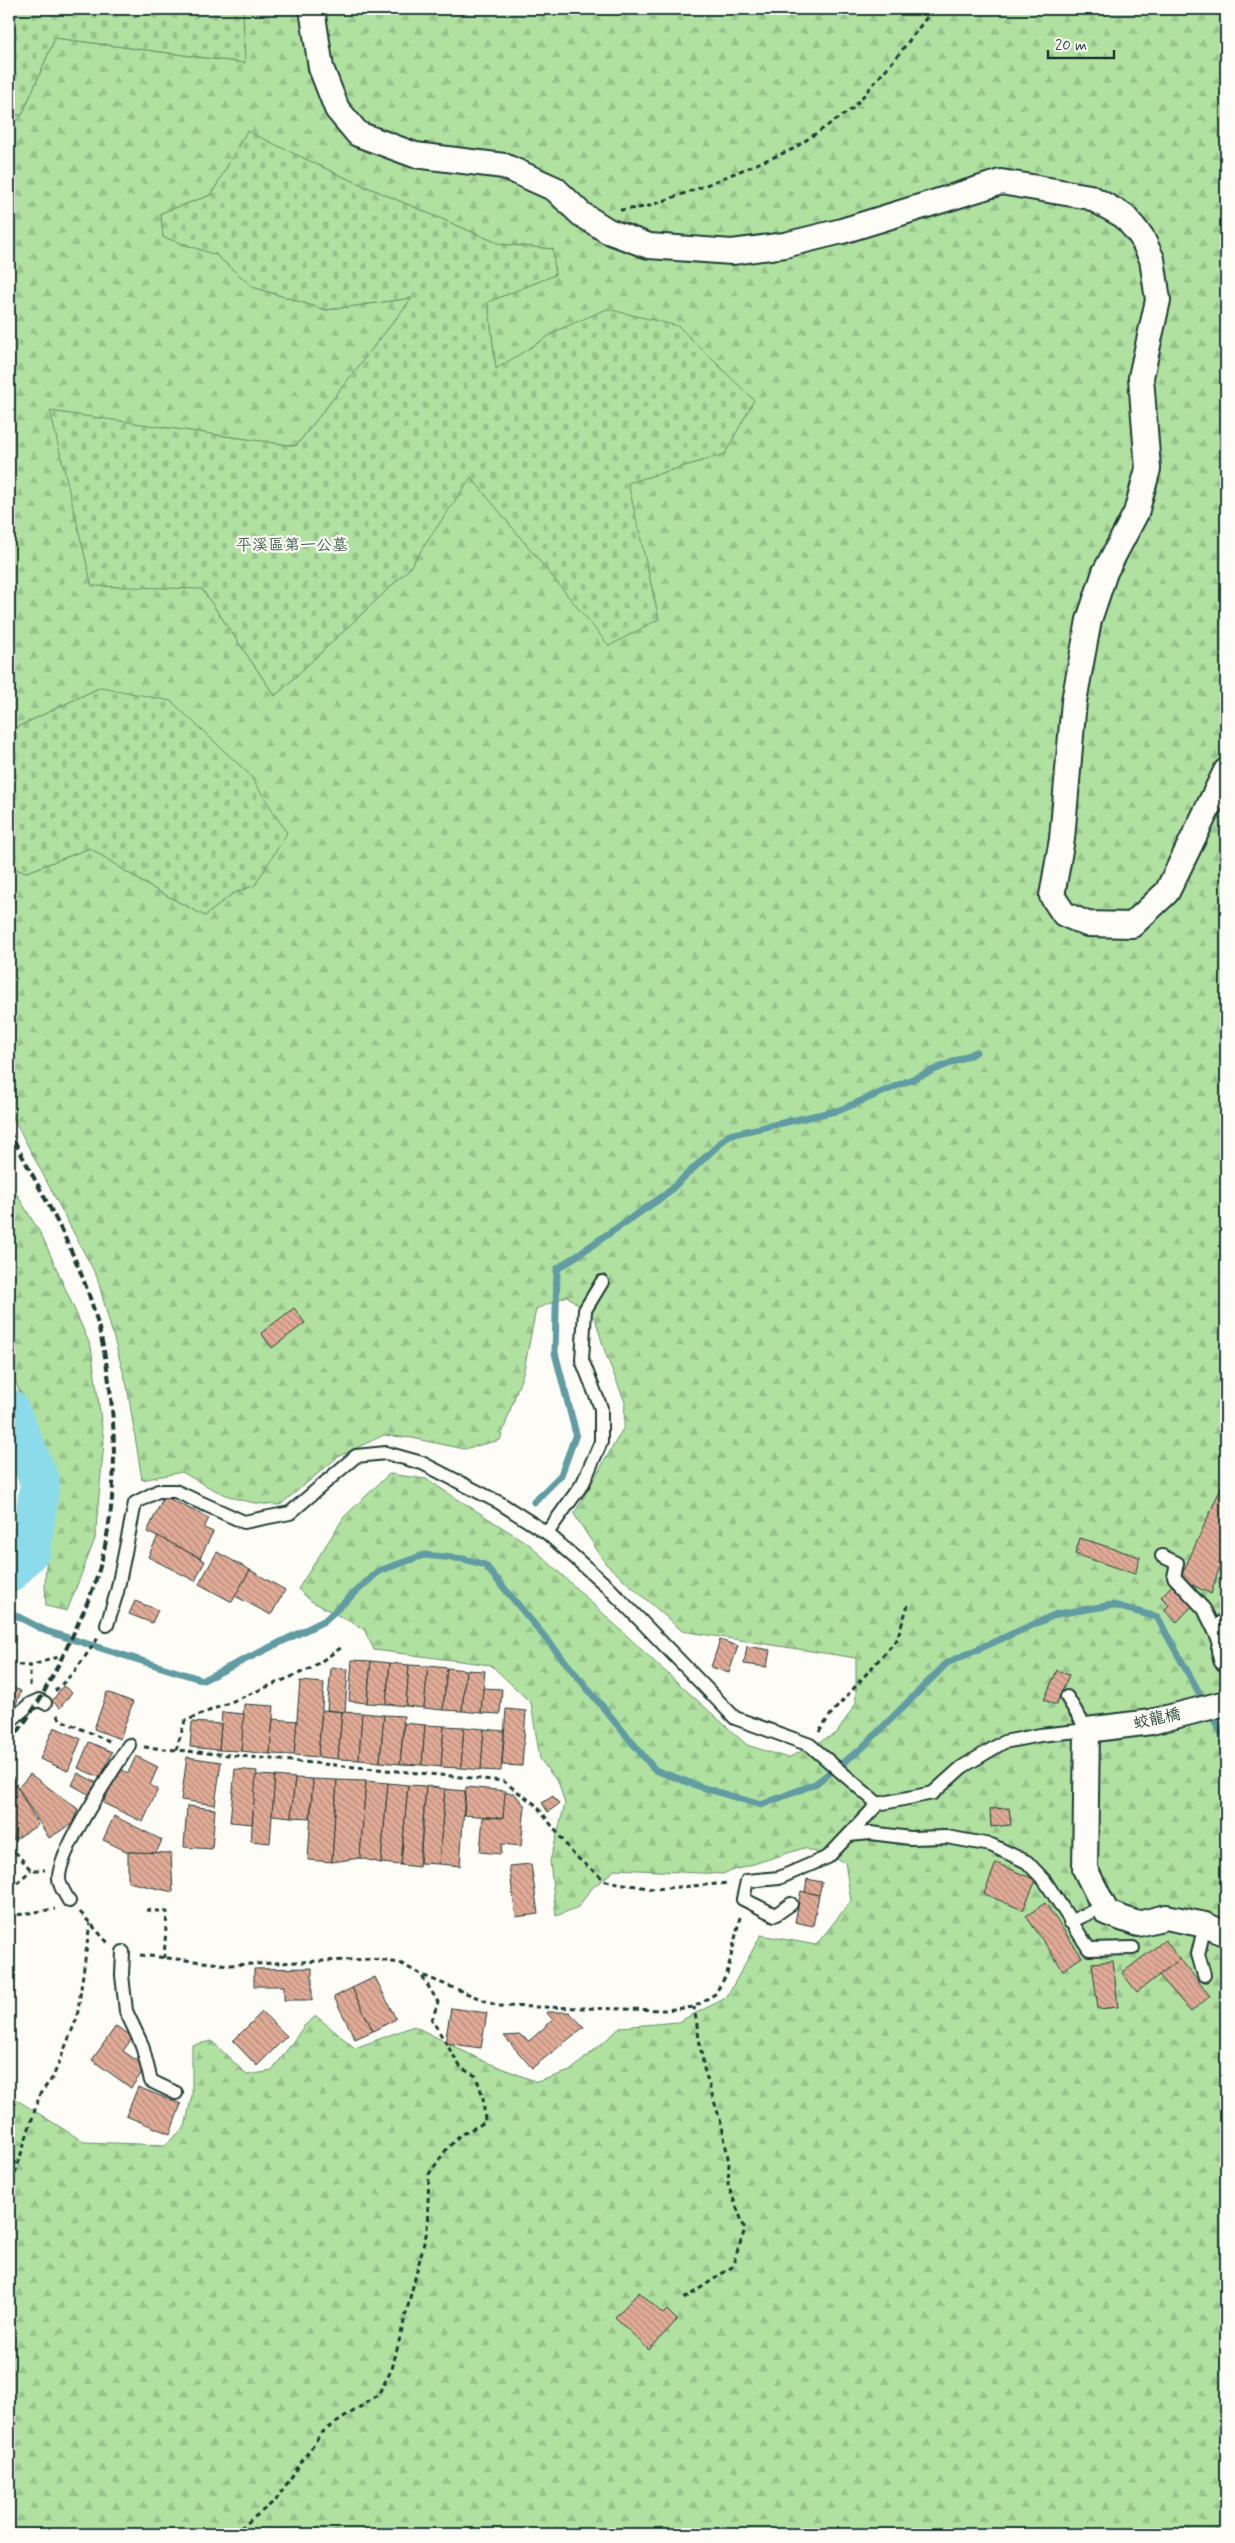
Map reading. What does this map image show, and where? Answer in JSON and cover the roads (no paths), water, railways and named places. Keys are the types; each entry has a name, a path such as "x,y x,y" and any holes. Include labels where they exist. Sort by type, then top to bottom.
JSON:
{"street":[{"path":"312,9 320,68 337,109 358,134 415,155 504,166 555,189 581,214 608,231 650,246 732,252 785,245 842,231 1001,182 1090,197 1124,216 1142,236 1152,259 1158,300 1141,377 1148,469 1136,512 1105,572 1087,629 1074,701 1062,839 1052,896 1064,914 1087,924 1132,926 1167,892 1226,771"},
{"path":"1225,1654 1226,1626"},
{"name":"蛟龍橋","path":"1087,1730 1151,1722 1226,1703"},
{"path":"1087,1730 1085,1870 1107,1913 1138,1924 1166,1917 1205,1925 1226,1934"}],"lane":[{"path":"547,1533 583,1483 601,1442 601,1408 582,1360 585,1310 602,1282"},
{"path":"107,1626 118,1592 135,1503 158,1491 175,1491 244,1522 290,1513 356,1456 386,1454 422,1463 500,1503 547,1533 608,1587 735,1718 810,1745 878,1804"},
{"path":"1162,1556 1177,1564 1174,1577 1204,1609 1225,1654"},
{"path":"791,1904 775,1915 744,1899 747,1881 780,1878 828,1857 878,1804 933,1794 962,1767 1004,1742 1040,1735 1087,1730 1067,1697"},
{"path":"9,1722 30,1704 39,1700 48,1700"},
{"path":"70,1901 58,1879 61,1865 93,1804 129,1745"},
{"path":"849,1835 871,1833 910,1838 947,1837 991,1845 1027,1862 1045,1881 1089,1949 1133,1948"},
{"path":"1070,1922 1104,1906"},
{"path":"1204,1975 1198,1954 1205,1925"},
{"path":"123,1952 122,1975 126,2011 142,2045 151,2081 176,2093"}],"waterway":[{"path":"534,1502 561,1475 576,1434 555,1353 557,1269 665,1195 729,1135 840,1110 976,1052"},
{"path":"9,1409 40,1482 31,1549 9,1573"},
{"path":"9,1612 46,1631 203,1680 324,1621 379,1571 424,1555 464,1559 485,1565 655,1770 701,1787 761,1805 815,1784 861,1749 947,1663 1057,1614 1113,1605 1157,1617 1226,1741"}],"railway":[{"path":"9,1131 59,1225 85,1284 105,1357 111,1398 114,1440 109,1522 102,1561 90,1596 58,1666 33,1710 9,1745"}],"park label":[{"name":"平溪區第一公墓","path":"292,545"}]}
